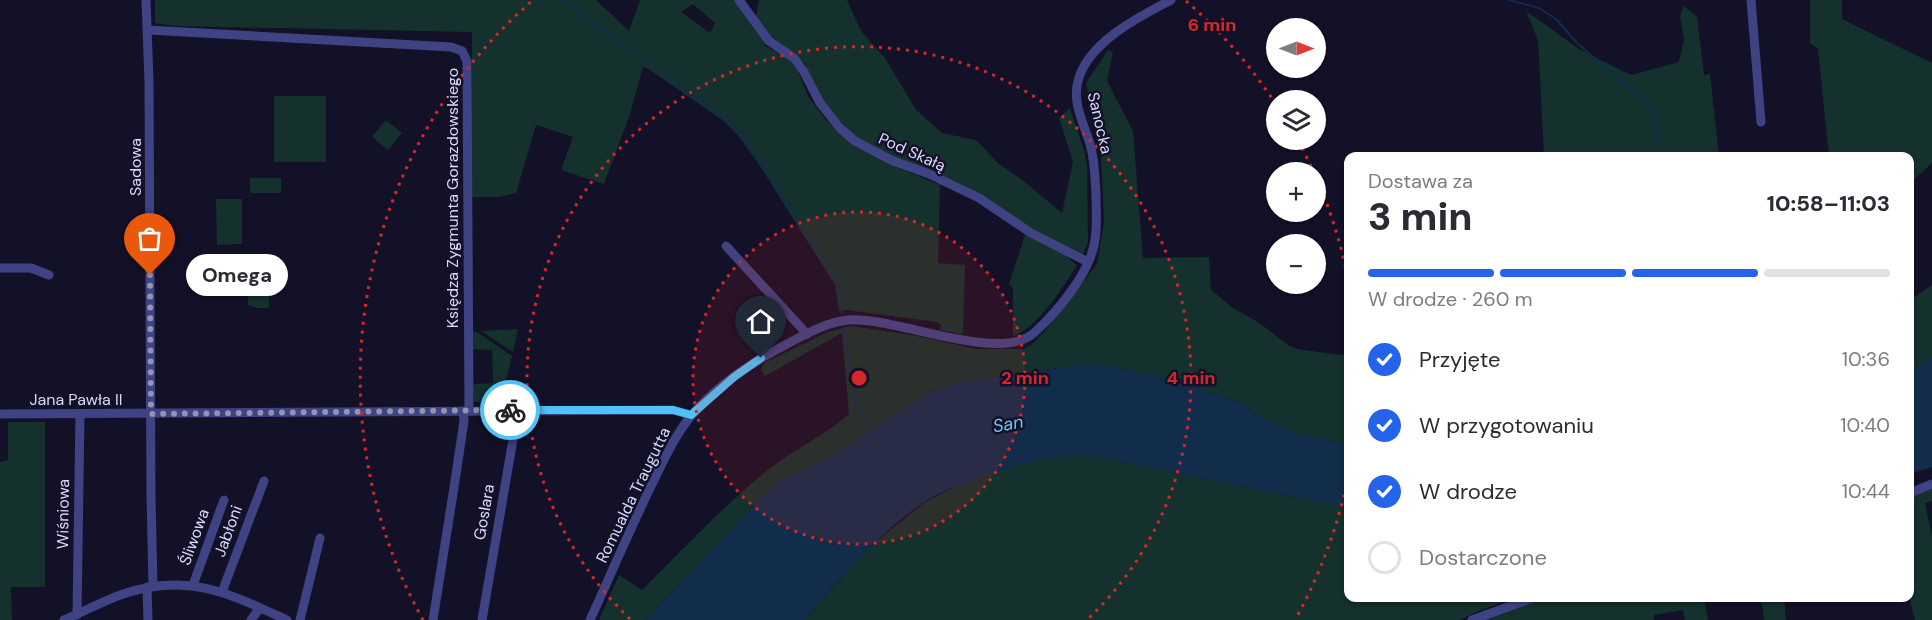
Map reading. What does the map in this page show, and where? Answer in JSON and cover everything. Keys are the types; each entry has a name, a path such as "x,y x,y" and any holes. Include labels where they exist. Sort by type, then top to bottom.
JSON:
{"street":[{"name":"Sadowa","path":"146,0 151,414 148,620"},
{"name":"Pod Skałą","path":"739,0 769,41 795,58 820,103 840,128 855,141 891,160 929,174 979,198 1031,233 1088,262"},
{"name":"Sanocka","path":"1088,262 1094,246 1096,231 1095,168 1077,102 1078,78 1095,53 1120,29 1171,0"},
{"path":"1751,0 1761,122"},
{"name":"Księdza Zygmunta Gorazdowskiego","path":"148,30 450,47 462,51 467,61 466,410"},
{"path":"726,246 807,334"},
{"name":"Romualda Traugutta","path":"590,620 676,438 691,415 747,367 807,334 838,321 863,320 969,341 1004,344 1020,342 1034,333 1048,318 1071,290 1088,262"},
{"path":"0,268 31,268 49,274"},
{"path":"433,620 466,410"},
{"name":"Goslara","path":"482,620 518,410"},
{"name":"Jana Pawła II","path":"0,414 673,410 691,415"},
{"name":"Wiśniowa","path":"76,615 80,414"},
{"name":"Jabłoni","path":"222,592 264,481"},
{"path":"1914,491 1932,484"},
{"name":"Śliwowa","path":"193,585 224,500"},
{"path":"300,620 320,538"},
{"path":"64,620 115,597 150,587 193,585 222,592 287,620"},
{"path":"1472,620 1521,602"},
{"path":"251,620 260,608"}],"green space":[{"path":"155,0 596,0 629,31 640,0 734,0 767,43 764,45 789,59 799,73 809,98 827,121 855,146 940,185 938,263 965,265 963,334 940,330 941,325 937,322 847,310 839,311 835,285 740,138 724,121 647,68 643,67 630,114 604,184 561,170 573,137 536,125 516,193 500,197 472,197 472,32 174,26 155,23","holes":["693,4 715,23 710,33 681,12"]},
{"path":"759,0 847,0 861,31 885,58 916,110 942,133 976,140 998,163 1062,213 1073,162 1059,118 1070,108 1087,165 1088,242 1083,255 870,146 851,132 820,99 805,64 776,43 756,17"},
{"path":"1810,0 1842,0 1842,19 1932,63 1932,163 1914,179 1914,152 1829,152 1818,49 1810,43"},
{"path":"1684,6 1697,17 1704,75 1710,74 1719,152 1544,152 1538,40 1526,11 1582,51 1631,75 1679,62 1684,39 1680,16"},
{"path":"1108,50 1113,52 1107,81 1133,131 1143,258 1209,257 1211,290 1233,308 1297,349 1344,355 1344,444 1292,432 1256,415 1245,405 1178,381 1095,363 966,381 929,392 828,459 777,482 645,620 599,620 619,575 642,590 752,483 849,414 842,333 765,376 761,370 764,363 828,332 851,326 912,335 977,349 1023,349 1031,345 1045,331 1097,264 1104,222 1101,154 1086,83"},
{"path":"274,96 326,96 326,162 274,162"},
{"path":"386,120 402,133 388,150 372,137"},
{"path":"250,178 281,178 281,193 250,193"},
{"path":"216,199 242,199 242,244 217,245"},
{"path":"1025,235 1064,254 1077,265 1041,316 1032,325 1013,336 1013,288 1009,284"},
{"path":"250,280 269,280 269,308 248,305 248,296 251,296"},
{"path":"1932,285 1932,358 1914,369 1914,297"},
{"path":"518,329 513,352 481,331"},
{"path":"471,332 477,332 512,356 499,402 474,402 473,387 475,384 493,383 492,350 473,349"},
{"path":"8,422 45,422 45,587 11,587 12,620 0,620 0,462 8,460"},
{"path":"1090,455 1344,507 1344,602 1504,602 1460,620 804,620 866,550 925,502 997,470 1046,458"},
{"path":"1932,488 1932,501 1925,503 1932,537 1932,620 1915,620 1910,602 1914,602 1914,495"},
{"path":"1535,602 1705,602 1708,620 1685,620 1683,610 1654,615 1654,620 1481,620"},
{"path":"1762,602 1784,602 1786,620 1764,620"}],"water":[{"path":"1932,358 1932,467 1914,473 1914,369"},
{"name":"San","path":"1095,363 1178,381 1245,405 1256,415 1292,432 1344,444 1344,507 1090,455 1042,459 981,477 944,491 924,502 875,542 804,620 645,620 777,482 828,459 929,392 966,381"}],"waterway":[{"path":"562,0 716,112 741,133 837,281 842,313"},
{"path":"1509,0 1539,8 1556,19 1577,43 1657,113 1658,152"},
{"path":"844,328 856,405 874,429"}],"way so far":[{"path":"150,275 151,414 510,410"}],"place":[{"name":"Omega","path":"150,275"}],"route":[{"path":"510,410 673,410 691,415 721,387 761,358"}]}
